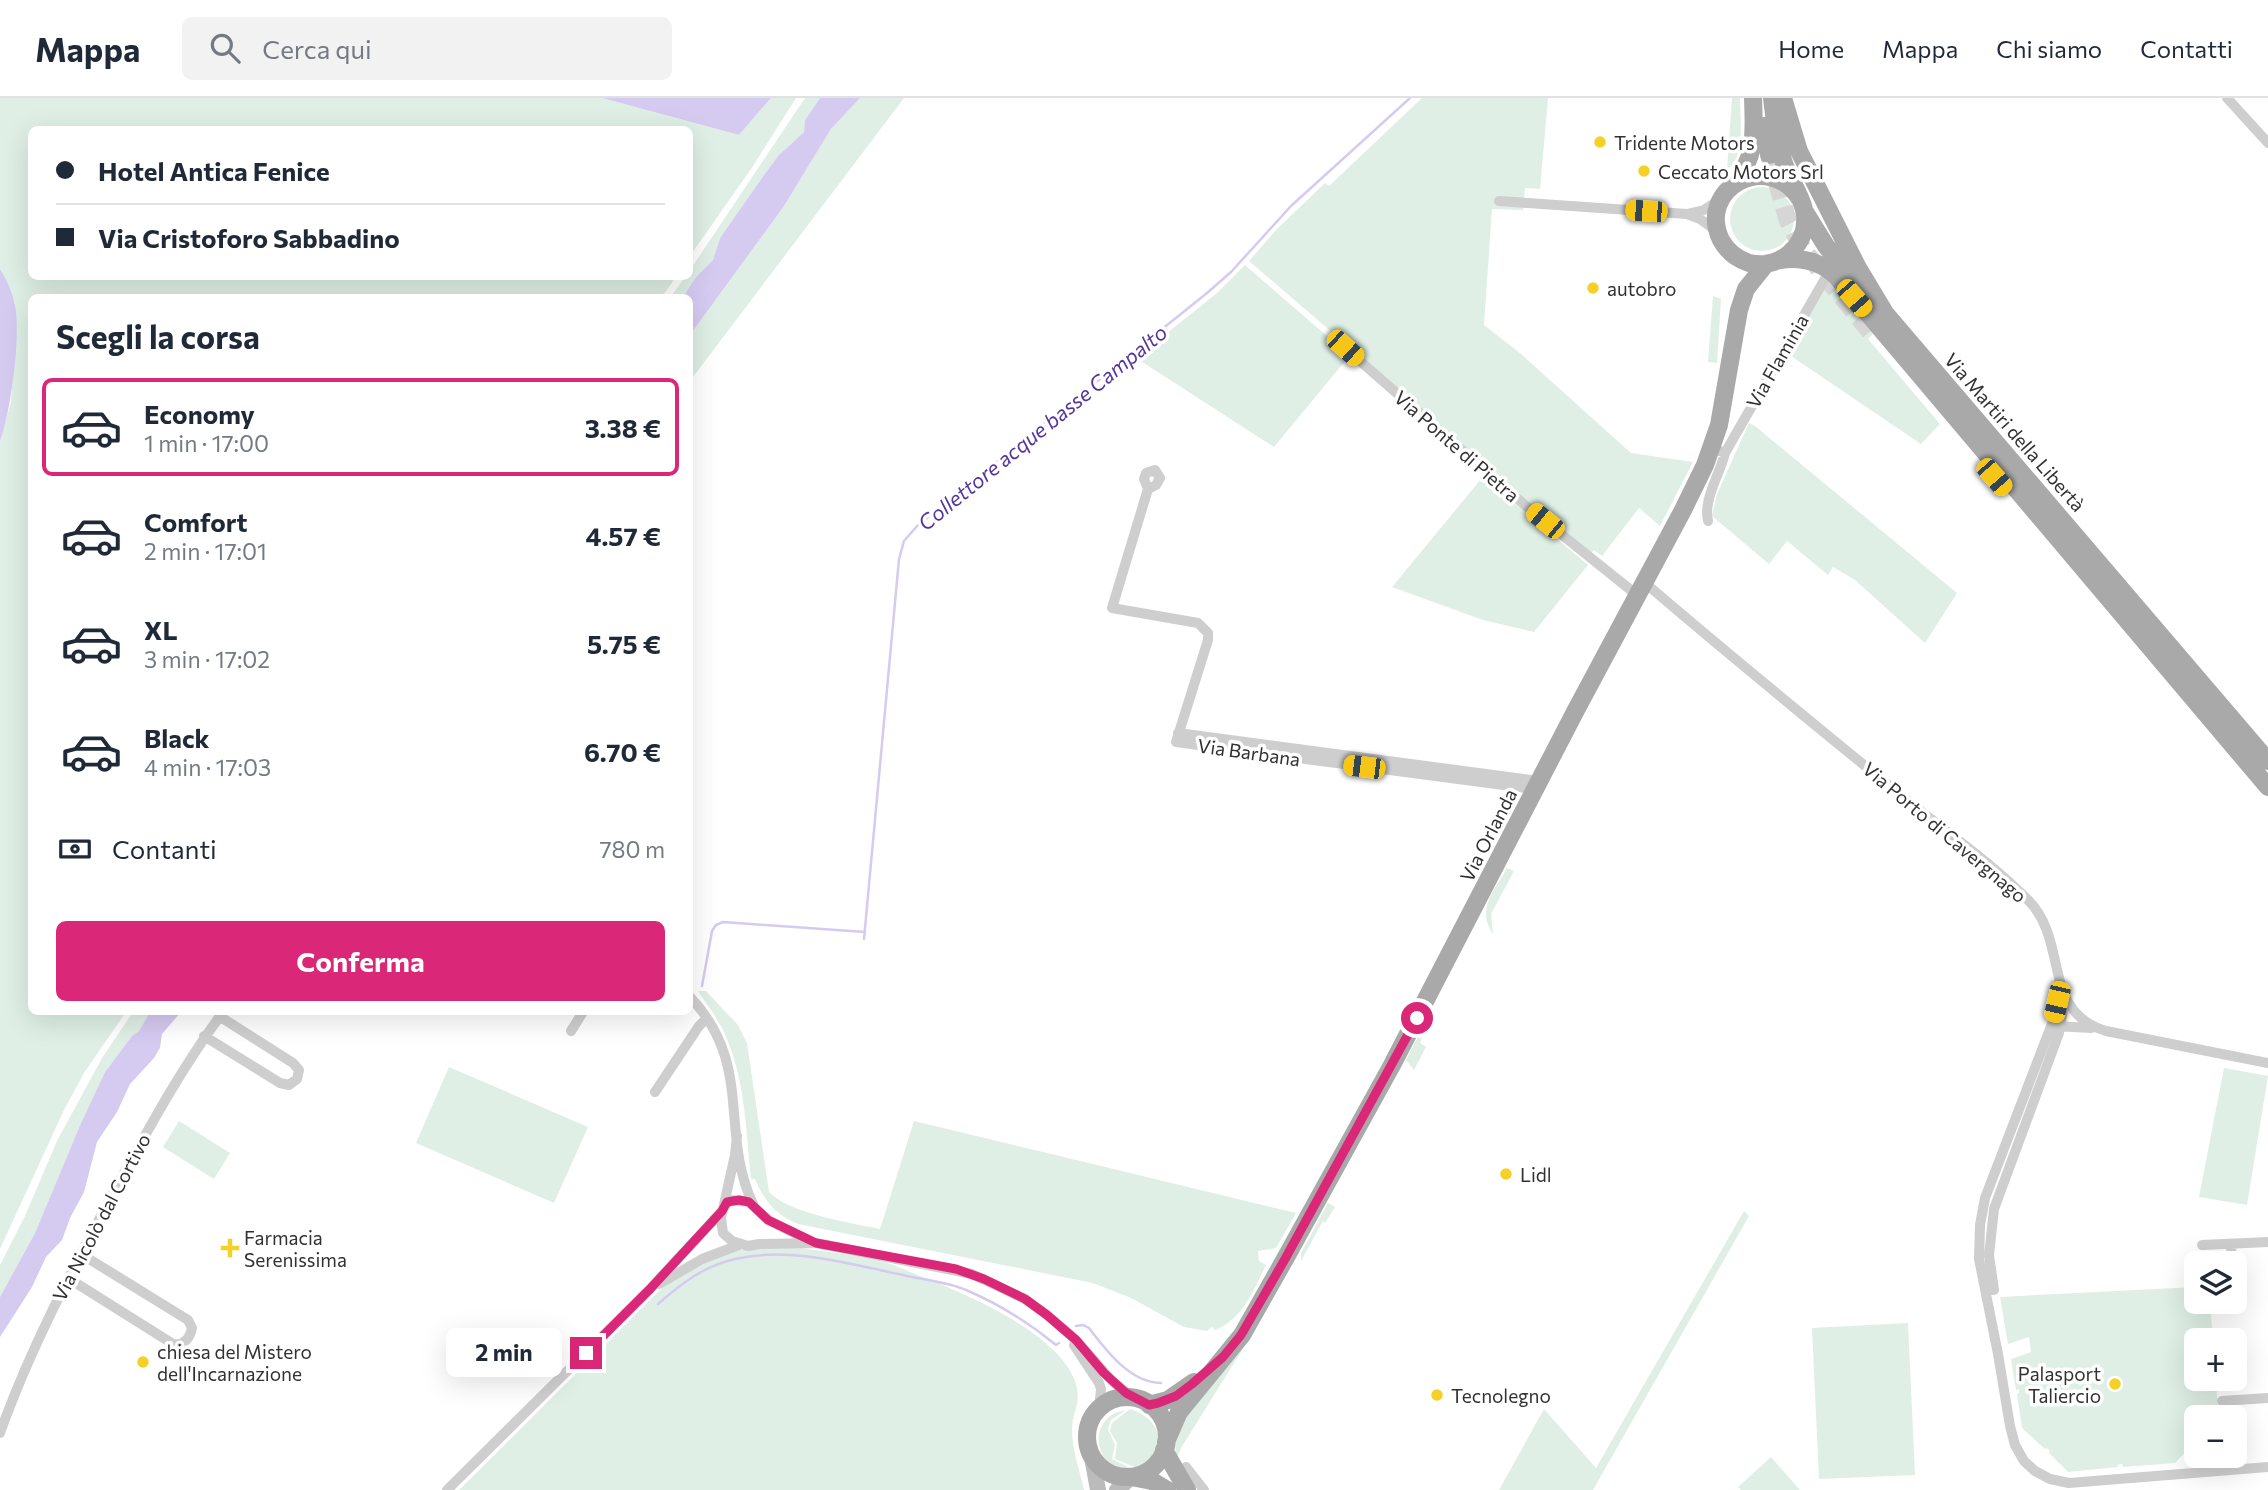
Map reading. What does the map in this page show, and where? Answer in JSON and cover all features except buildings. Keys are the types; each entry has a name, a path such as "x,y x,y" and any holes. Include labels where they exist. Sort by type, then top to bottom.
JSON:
{"main road":[{"path":"1753,98 1753,149 1745,171 1727,192 1717,211 1718,232 1724,245 1734,255 1752,263 1807,260 1830,270"},
{"path":"1762,98 1769,155"},
{"path":"1772,98 1778,141 1802,205 1805,226 1792,251 1773,262"},
{"name":"Via Martiri della Libertà","path":"1783,98 1799,151 1858,268 1885,313 2187,678 2268,787"},
{"path":"1727,192 1751,176 1773,177 1792,187 1826,246 1876,306 1885,313"},
{"name":"Via Orlanda","path":"1165,1446 1179,1412 1241,1335 1270,1286 1392,1065 1537,785 1718,450 1739,310 1739,269 1734,255"},
{"name":"Via Orlanda","path":"1739,310 1746,289 1773,262"},
{"name":"Via Martiri della Libertà","path":"1830,270 2124,617"},
{"name":"Via Martiri della Libertà","path":"1872,334 2047,539 2268,761"},
{"path":"2187,678 2234,706 2268,746"},
{"path":"2187,678 2268,776"},
{"name":"Via Orlanda","path":"1142,1401 1176,1396 1223,1357"},
{"path":"1098,1490 1087,1436 1090,1421 1099,1409 1119,1398 1142,1401 1163,1420 1165,1446 1187,1490"},
{"path":"1118,1490 1131,1477 1152,1468 1165,1446"},
{"path":"1092,1457 1109,1473 1152,1481 1167,1490"}],"street":[{"path":"2227,98 2268,143"},
{"path":"1687,214 1704,210 1727,192"},
{"path":"1499,201 1687,214 1700,219 1718,232"},
{"name":"Via Flaminia","path":"1708,521 1707,505 1722,468 1718,450 1746,415 1830,270"},
{"name":"Via Ponte di Pietra","path":"1345,348 1526,506 1641,589"},
{"name":"Via Barbana","path":"1148,489 1112,608 1198,623 1208,633 1178,733 1537,785"},
{"name":"Via Porto di Cavergnago","path":"1641,589 2024,896 2046,926 2059,981 2065,998 2078,1017 2097,1028 2268,1063"},
{"path":"2059,981 2057,1002 2048,1033 1992,1176 1981,1213 1979,1259 2012,1436 2024,1461 2042,1475 2060,1482 2081,1483 2268,1467"},
{"path":"1985,1290 1994,1290 1989,1255 1994,1209 2061,1026 2065,998"},
{"path":"693,1001 717,1035 727,1063 733,1091 741,1169 752,1204 768,1220 816,1243"},
{"name":"Via Nicolò dal Cortivo","path":"0,1433 32,1351 68,1278 171,1087 220,1015"},
{"path":"204,1037 280,1083 289,1085 297,1079 297,1066 222,1015"},
{"path":"571,1031 581,1015"},
{"path":"655,1092 707,1018"},
{"path":"2048,1033 2054,1027 2061,1026 2097,1028"},
{"path":"737,1136 721,1224 723,1233 739,1245"},
{"path":"447,1490 650,1289 723,1209 734,1200 752,1204"},
{"path":"758,1244 768,1235 768,1220"},
{"path":"2202,1245 2268,1242"},
{"path":"650,1289 702,1259 739,1245 758,1244 816,1243 972,1274 1025,1299 1081,1345 1113,1382 1142,1401"},
{"path":"2231,1244 2231,1251"},
{"path":"68,1278 173,1344 182,1343 189,1337 192,1328 188,1321 81,1254"},
{"path":"1065,1331 1099,1383 1099,1409"},
{"path":"2222,1401 2268,1398"},
{"path":"1186,1467 1204,1490"}],"shaded area":[{"path":"0,98 602,98 739,135 771,98 796,98 751,169 693,252 693,126 28,126 28,280 674,280 664,294 28,294 28,1015 124,1015 84,1073 64,1110 0,1249 0,441 11,402 16,329 15,304 0,269"},
{"path":"602,98 771,98 739,135"},
{"path":"805,98 820,98 805,120 804,132 779,155 720,238 713,260 696,277 685,294 673,294 683,280 693,280 693,266"},
{"path":"820,98 860,98 831,129 784,206 693,331 693,294 685,294 696,277 713,260 720,238 764,175 779,155 804,132 805,120"},
{"path":"860,98 904,98 693,377 693,331 784,206 831,129"},
{"path":"1422,98 1548,98 1540,189 1525,188 1523,210 1492,209 1484,325 1521,354 1631,453 1693,462 1660,526 1639,508 1602,556 1594,550 1590,554 1249,261 1276,230 1325,183 1329,186"},
{"path":"1732,98 1740,98 1741,137 1737,156 1727,170"},
{"path":"1762,187 1780,193 1788,201 1794,219 1788,237 1780,245 1762,251 1744,245 1736,237 1730,219 1736,201 1744,193"},
{"path":"1245,265 1343,350 1340,354 1346,360 1274,447 1136,358 1217,293"},
{"path":"0,269 14,300 17,335 11,393 0,441"},
{"path":"1830,280 1876,331 1868,339 1940,424 1921,444 1785,352"},
{"path":"1713,296 1721,299 1717,363 1708,362"},
{"path":"1749,423 1957,593 1925,643 1855,580 1833,567 1828,575 1787,541 1769,564 1712,516 1717,494"},
{"path":"1482,478 1588,565 1534,632 1483,620 1392,587"},
{"path":"1507,868 1514,871 1491,914 1493,934 1488,925 1487,908 1492,892"},
{"path":"698,991 706,991 738,1025 747,1043 769,1192 790,1206 880,1229 914,1121 1296,1213 1276,1248 1258,1251 1259,1261 1266,1265 1240,1311 1225,1325 1215,1330 1212,1327 1207,1331 1184,1327 1131,1298 1093,1283 798,1224 772,1206 755,1179 751,1179 736,1064 722,1028"},
{"path":"1434,1006 1420,1043 1426,1047 1414,1070 1406,1060"},
{"path":"131,1015 148,1015 139,1031 132,1036 105,1072 35,1233 0,1297 0,1265 25,1216 57,1141 102,1058"},
{"path":"148,1015 178,1015 162,1034 160,1048 154,1058 130,1084 117,1112 97,1142 84,1192 62,1240 46,1257 32,1287 0,1337 0,1297 35,1233 105,1072 132,1036 139,1031"},
{"path":"449,1067 588,1127 554,1203 416,1143"},
{"path":"2224,1068 2268,1076 2247,1205 2199,1197"},
{"path":"179,1121 230,1153 214,1179 163,1147"},
{"path":"1328,1203 1335,1207 1325,1223 1323,1221 1301,1261 1301,1253"},
{"path":"1744,1211 1749,1216 1593,1490 1499,1490 1544,1409 1596,1468"},
{"path":"801,1248 885,1262 985,1304 1050,1346 1065,1363 1077,1389 1072,1433 1084,1490 459,1490 665,1285 704,1263 735,1251"},
{"name":"Palasport Taliercio","path":"2184,1288 2184,1314 2211,1314 2212,1328 2184,1328 2184,1391 2217,1391 2217,1405 2184,1405 2184,1454 2175,1463 2123,1467 2122,1464 2117,1465 2118,1467 2068,1472 2047,1448 2022,1428 2017,1394 2019,1389 2016,1390 2011,1359 2031,1352 2029,1337 2008,1344 2000,1297"},
{"path":"1908,1323 1915,1475 1819,1479 1812,1328"},
{"path":"1244,1347 1181,1448 1176,1461 1176,1444 1187,1413 1208,1384"},
{"path":"1130,1409 1150,1420 1159,1437 1155,1454 1137,1468 1115,1459 1117,1443 1110,1431 1112,1423"},
{"path":"1126,1410 1111,1420 1108,1429 1115,1445 1112,1459 1132,1469 1119,1468 1109,1462 1102,1454 1099,1443 1104,1422 1113,1414"},
{"path":"1771,1457 1800,1490 1741,1490 1738,1487"}],"waterway":[{"name":"Collettore acque basse Campalto","path":"864,939 899,559 904,541 918,525 1231,272 1291,206 1410,98"},
{"path":"702,986 712,931 716,925 723,922 865,932"},
{"path":"658,1304 694,1276 724,1262 777,1254 799,1255 959,1287 1013,1314 1056,1345 1059,1343"},
{"path":"1076,1326 1089,1328 1111,1355 1139,1378 1161,1383"}],"tunnel":[{"path":"1769,155 1788,221 1802,248 1872,334"}],"place":[{"name":"Tridente Motors","path":"1600,142"},
{"name":"Ceccato Motors Srl","path":"1644,171"},
{"name":"autobro","path":"1593,288"},
{"name":"Lidl","path":"1506,1174"},
{"name":"Farmacia Serenissima","path":"230,1248"},
{"name":"chiesa del Mistero dell'Incarnazione","path":"143,1362"},
{"name":"Palasport Taliercio","path":"2115,1384"},
{"name":"Tecnolegno","path":"1437,1395"}],"route":[{"path":"586,1353 680,1257 727,1202 739,1200 752,1204 768,1220 784,1230 816,1243 956,1269 984,1279 1025,1299 1047,1315 1076,1340 1104,1373 1126,1393 1149,1405 1168,1400 1186,1389 1223,1357 1241,1335 1417,1018"}]}
